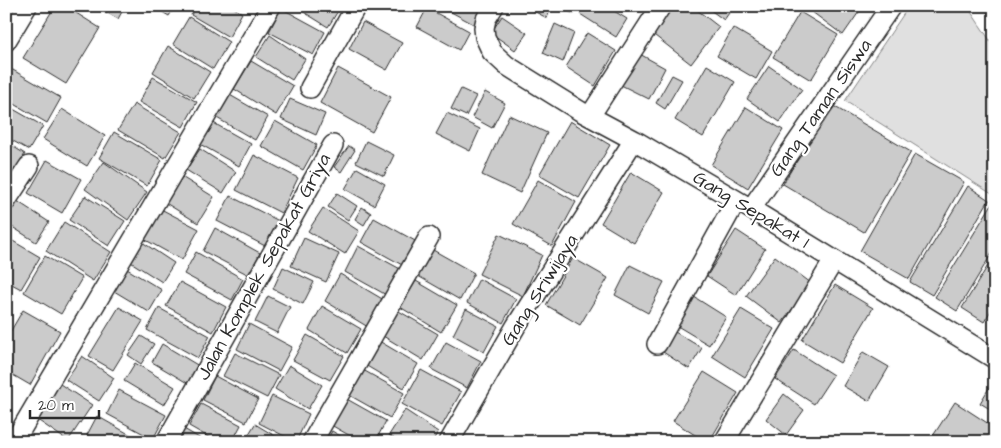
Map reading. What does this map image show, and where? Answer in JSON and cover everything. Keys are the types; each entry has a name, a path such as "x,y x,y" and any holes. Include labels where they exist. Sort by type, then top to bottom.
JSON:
{"street":[{"path":"6,41 27,6"},
{"path":"13,439 271,6"},
{"path":"310,88 356,6"},
{"name":"Gang Sepakat 1","path":"494,6 486,19 484,28 485,38 492,52 506,65 744,205 995,359"},
{"path":"590,116 661,6"},
{"name":"Gang Taman Siswa","path":"657,344 744,205 891,6"},
{"name":"Gang Sriwijaya","path":"449,442 516,326 634,140"},
{"name":"Jalan Komplek Sepakat Griya","path":"166,442 333,145"},
{"path":"6,201 29,166"},
{"path":"312,442 429,238"},
{"path":"724,442 834,260"}],"shaded area":[{"path":"909,6 967,6 995,48 995,196 845,101"}],"building":[{"path":"55,6 65,6 100,28 66,84 23,58"},
{"path":"95,6 125,6 118,19"},
{"path":"152,6 175,6 169,16"},
{"path":"196,6 231,6 242,13 229,37 191,15"},
{"path":"294,6 341,6 328,27"},
{"path":"440,6 487,6 477,26"},
{"path":"524,6 552,6 547,18"},
{"path":"565,6 578,6 574,14 563,9"},
{"path":"585,6 606,6 627,19 616,37 580,14"},
{"path":"670,6 692,6 719,27 691,64 650,32"},
{"path":"705,6 734,6 724,20"},
{"path":"804,6 857,6 861,9 843,35"},
{"path":"281,8 325,32 313,55 269,32"},
{"path":"427,8 469,31 459,50 417,27"},
{"path":"800,12 838,35 811,80 773,57"},
{"path":"502,16 527,33 515,50 491,33"},
{"path":"189,17 229,42 213,69 173,44"},
{"path":"363,22 402,43 387,70 349,49"},
{"path":"555,24 574,33 563,62 543,53"},
{"path":"733,28 772,51 756,79 717,56"},
{"path":"587,33 616,51 595,86 566,67"},
{"path":"270,35 305,59 292,80 256,57"},
{"path":"168,46 210,72 194,98 153,72"},
{"path":"636,52 665,68 649,99 619,84"},
{"path":"251,61 293,86 276,115 234,89"},
{"path":"707,65 735,82 703,137 675,120"},
{"path":"6,66 61,98 47,123 6,99"},
{"path":"769,66 802,89 780,122 747,99"},
{"path":"338,68 391,97 372,132 320,103"},
{"path":"672,75 682,80 665,109 656,103"},
{"path":"153,77 197,102 183,127 139,102"},
{"path":"461,89 476,96 466,116 451,109"},
{"path":"485,92 505,103 492,128 472,117"},
{"path":"228,94 268,117 255,140 215,117"},
{"path":"290,99 325,114 316,135 281,119"},
{"path":"134,104 181,132 165,158 118,130"},
{"path":"830,104 911,152 864,232 783,184"},
{"path":"6,105 43,126 29,150 6,137"},
{"path":"746,107 783,130 748,188 711,165"},
{"path":"62,109 105,136 87,166 43,139"},
{"path":"447,113 480,129 470,151 436,134"},
{"path":"509,115 547,133 520,193 482,175"},
{"path":"210,121 251,144 239,166 198,143"},
{"path":"275,121 317,145 303,170 261,146"},
{"path":"570,121 610,145 579,198 539,175"},
{"path":"114,132 162,160 147,186 99,158"},
{"path":"366,141 394,155 384,176 356,162"},
{"path":"6,142 25,154 6,184"},
{"path":"349,146 355,150 341,172 334,167"},
{"path":"200,149 236,172 223,193 186,170"},
{"path":"915,154 964,182 909,279 860,251"},
{"path":"254,155 298,178 281,213 236,190"},
{"path":"47,160 81,179 62,213 28,193"},
{"path":"104,162 147,192 128,220 85,189"},
{"path":"357,168 385,184 374,205 345,189"},
{"path":"631,172 664,192 634,243 601,223"},
{"path":"180,176 214,197 198,223 164,202"},
{"path":"538,180 576,202 552,246 513,224"},
{"path":"968,186 989,200 932,295 910,282"},
{"path":"337,193 357,206 348,220 328,207"},
{"path":"85,196 125,221 109,246 69,220"},
{"path":"230,196 281,222 267,247 217,221"},
{"path":"995,199 995,248 957,311 935,297"},
{"path":"17,201 49,222 36,242 6,223 6,219"},
{"path":"362,207 371,213 364,225 355,219"},
{"path":"159,208 199,229 182,260 142,238"},
{"path":"323,208 359,231 345,254 308,231"},
{"path":"374,218 417,242 404,266 361,242"},
{"path":"64,222 111,252 93,281 46,251"},
{"path":"215,228 260,253 249,275 203,251"},
{"path":"736,230 765,249 736,295 707,276"},
{"path":"499,234 542,255 523,296 479,274"},
{"path":"6,237 40,257 21,289 6,281"},
{"path":"304,238 339,254 326,282 291,266"},
{"path":"139,240 174,263 162,282 126,259"},
{"path":"358,246 404,271 390,297 345,272"},
{"path":"433,250 474,273 460,300 418,276"},
{"path":"196,252 243,279 232,300 184,274"},
{"path":"995,254 995,304 984,322 962,308"},
{"path":"45,256 82,278 61,314 24,292"},
{"path":"775,256 811,283 782,323 746,296"},
{"path":"573,258 608,278 580,325 546,305"},
{"path":"630,265 664,282 648,313 615,295"},
{"path":"283,267 314,282 303,304 273,289"},
{"path":"127,269 162,290 149,312 114,291"},
{"path":"340,274 384,300 368,327 325,301"},
{"path":"479,279 516,299 503,323 467,303"},
{"path":"416,281 457,305 441,332 400,307"},
{"path":"180,282 226,307 213,332 166,306"},
{"path":"835,285 873,308 840,363 802,340"},
{"path":"691,295 726,317 709,345 674,324"},
{"path":"268,296 290,307 277,333 255,322"},
{"path":"322,306 361,329 347,353 309,330"},
{"path":"119,307 143,321 113,370 89,356"},
{"path":"159,308 210,336 198,358 147,330"},
{"path":"466,309 498,326 484,352 453,335"},
{"path":"741,309 774,329 745,377 712,356"},
{"path":"23,310 60,331 30,385 6,371 6,339"},
{"path":"397,310 438,334 423,360 383,336"},
{"path":"249,324 292,347 279,371 237,349"},
{"path":"675,332 702,348 689,369 663,352"},
{"path":"307,335 344,356 330,380 293,360"},
{"path":"141,336 154,344 141,364 128,355"},
{"path":"379,341 418,364 404,388 365,365"},
{"path":"446,342 481,361 467,388 431,369"},
{"path":"162,344 199,366 189,384 152,362"},
{"path":"794,350 833,375 814,404 775,379"},
{"path":"863,352 889,367 869,401 843,386"},
{"path":"235,353 279,375 267,398 223,376"},
{"path":"82,356 114,378 99,401 66,380"},
{"path":"135,363 175,387 164,405 124,381"},
{"path":"289,365 322,385 308,409 275,389"},
{"path":"363,370 404,393 390,418 349,395"},
{"path":"421,370 461,392 442,426 402,404"},
{"path":"704,372 738,393 709,442 706,442 673,421"},
{"path":"215,376 258,399 246,422 203,400"},
{"path":"995,378 995,412 980,403"},
{"path":"60,384 92,405 68,441 36,419"},
{"path":"119,390 166,415 153,439 107,414"},
{"path":"784,394 804,410 786,435 766,419"},
{"path":"272,396 309,414 296,442 259,423"},
{"path":"345,398 386,421 375,442 361,442 331,425"},
{"path":"955,402 995,428 995,442 929,442"},
{"path":"201,404 241,425 232,442 217,442 189,426"},
{"path":"405,410 438,432 432,442 400,442 389,435"},
{"path":"97,416 143,442 100,442 87,435"},
{"path":"255,424 285,442 244,442"},
{"path":"184,429 206,442 177,442"},
{"path":"332,431 350,442 326,442"}]}
